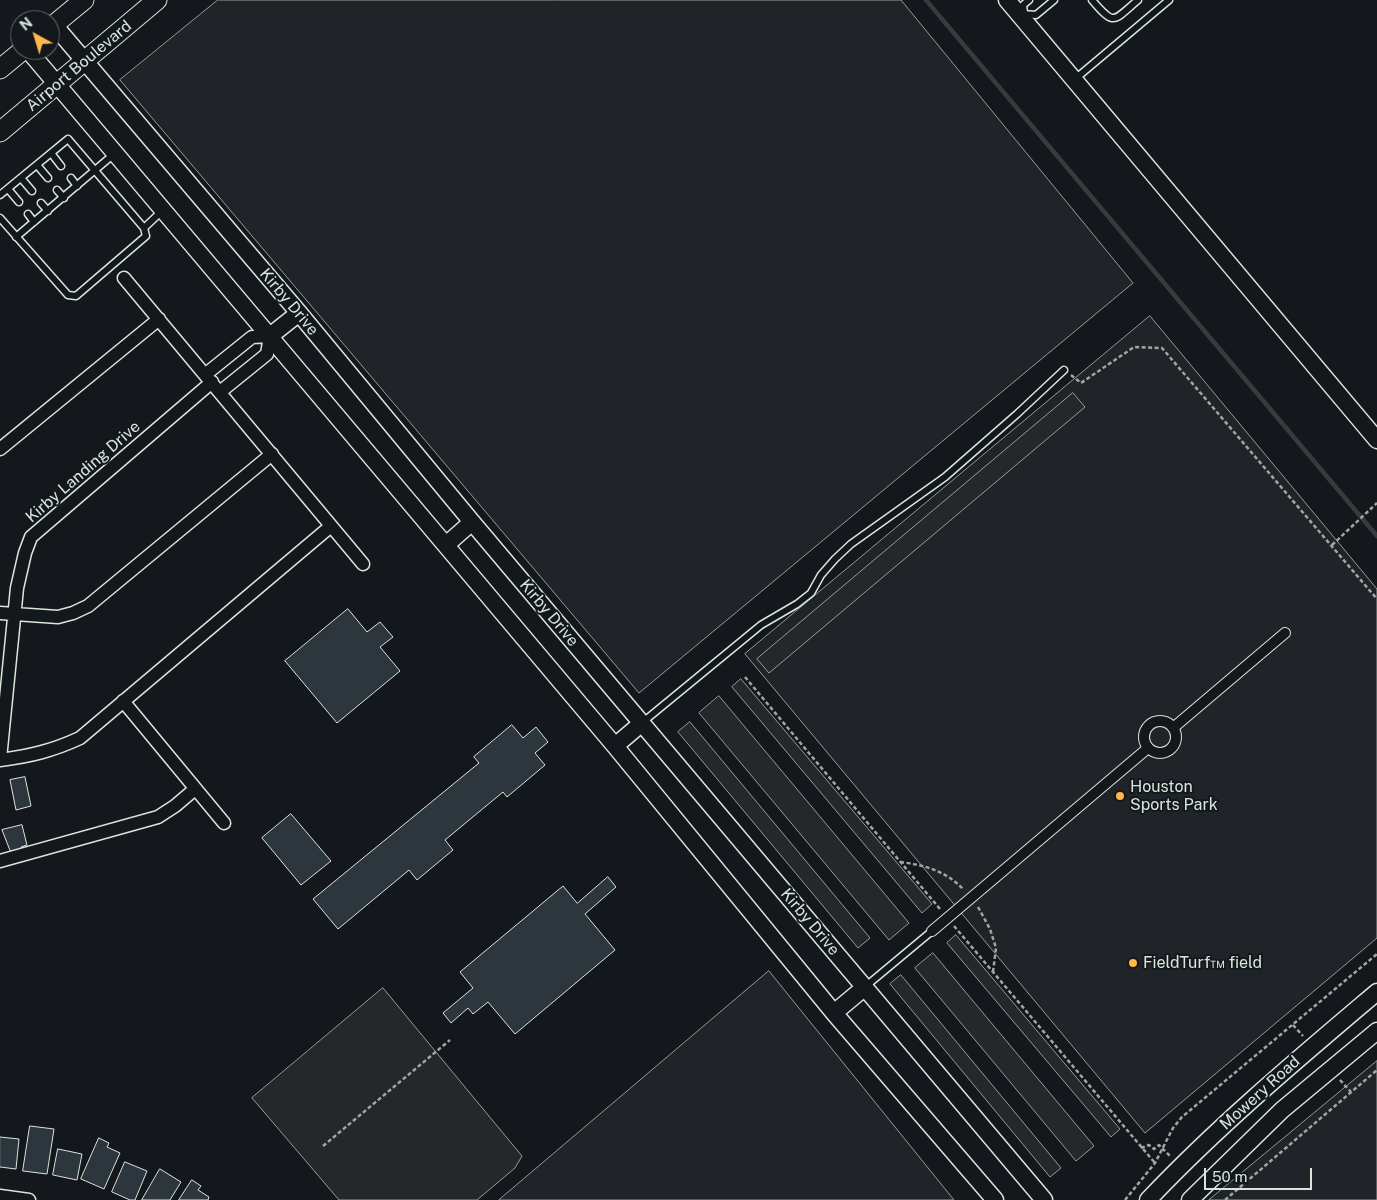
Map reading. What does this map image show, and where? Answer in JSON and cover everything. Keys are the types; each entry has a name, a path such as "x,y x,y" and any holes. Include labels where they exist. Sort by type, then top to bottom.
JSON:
{"main road":[{"name":"Airport Boulevard","path":"0,132 157,0"},
{"path":"60,19 75,3"},
{"path":"0,70 12,60"}],"street":[{"path":"1007,0 1022,15 1074,80 1377,440"},
{"name":"Kirby Drive","path":"60,36 299,312 472,522 1044,1200"},
{"path":"37,60 615,746 834,1013 995,1200"},
{"path":"124,278 363,564"},
{"path":"220,392 266,354 270,336 299,312"},
{"path":"0,449 159,319"},
{"name":"Kirby Landing Drive","path":"0,760 18,588 25,553 31,537 209,378 252,337 270,336"},
{"path":"0,614 58,617 88,606 272,454"},
{"path":"446,545 472,522"},
{"path":"0,760 33,756 80,738 331,526"},
{"path":"1173,728 1284,633"},
{"path":"123,701 224,823"},
{"path":"1160,721 1173,728 1176,738 1175,743 1168,751 1157,753 1145,744 1144,734 1150,725 1160,721"},
{"path":"615,746 642,723"},
{"path":"932,931 1148,748"},
{"path":"1,857 158,817 195,789"},
{"path":"834,1013 864,987"},
{"name":"Mowery Road","path":"1152,1198 1212,1136 1271,1081 1376,994"},
{"name":"Mowery Road","path":"1190,1200 1282,1110 1377,1031"},
{"path":"0,1196 30,1200"}],"lane":[{"path":"1029,0 1023,5 1022,15 1036,15 1054,0"},
{"path":"1092,0 1106,17 1110,19 1118,17 1138,0"},
{"path":"1074,80 1169,0"},
{"path":"0,195 68,139 144,228 146,236 76,296 68,295 0,218"},
{"path":"51,153 62,166"},
{"path":"16,236 64,198 115,153"},
{"path":"37,165 48,178"},
{"path":"21,178 32,191"},
{"path":"71,178 77,186"},
{"path":"8,189 19,202"},
{"path":"57,190 64,198"},
{"path":"41,203 48,211"},
{"path":"144,228 163,210"},
{"path":"28,214 34,222"},
{"path":"642,723 761,625 797,604 811,593 821,575 851,544 945,477 1064,370"},
{"path":"864,987 932,931"}],"path":[{"path":"1064,370 1081,383 1134,347 1162,348 1377,599"},
{"path":"1332,545 1377,503"},
{"path":"1125,1200 1156,1163 1174,1128 1182,1117 1377,954"},
{"path":"1293,1025 1305,1040"},
{"path":"323,1146 450,1040"},
{"path":"1225,1200 1377,1070"},
{"path":"1337,1076 1351,1092"},
{"path":"1142,1148 1149,1145 1154,1149 1159,1145 1174,1160"}],"shaded area":[{"path":"218,0 901,0 1133,283 639,693 120,80"},
{"name":"Houston Sports Park","path":"1150,316 1377,589 1377,938 1145,1133 745,654"},
{"path":"1073,393 1085,407 769,673 757,659"},
{"path":"741,679 932,904 922,913 732,687"},
{"path":"719,696 909,923 889,940 699,713"},
{"path":"690,722 870,938 858,948 678,732"},
{"path":"956,935 1120,1129 1111,1137 947,943"},
{"path":"933,953 1094,1146 1076,1161 915,968"},
{"path":"769,971 954,1200 499,1200"},
{"path":"901,975 1061,1168 1050,1177 890,984"},
{"path":"383,988 522,1156 515,1168 477,1200 339,1200 252,1098"},
{"path":"1377,1061 1377,1200 1209,1200"}],"building":[{"path":"348,609 367,632 380,622 393,637 380,647 400,671 337,723 285,661"},
{"path":"512,725 523,738 536,727 548,742 535,753 545,765 507,797 503,792 445,840 453,850 417,880 409,870 338,929 313,899 479,763 474,757"},
{"path":"25,777 31,806 16,810 10,780"},
{"path":"291,814 331,861 301,885 262,838"},
{"path":"22,825 27,845 21,847 22,850 11,853 2,830"},
{"path":"608,877 616,887 585,914 615,950 515,1034 488,1002 473,1014 468,1008 451,1023 443,1013 473,988 460,972 563,886 577,903"},
{"path":"30,1126 54,1129 47,1174 23,1171"},
{"path":"0,1137 19,1139 16,1169 0,1167"},
{"path":"99,1138 109,1143 107,1147 120,1153 104,1189 81,1179"},
{"path":"58,1149 82,1154 77,1180 53,1175"},
{"path":"125,1162 147,1171 135,1200 130,1200 112,1192"},
{"path":"160,1169 181,1182 170,1200 142,1200"},
{"path":"192,1180 201,1186 198,1190 209,1197 208,1200 179,1200"}],"waterway":[{"path":"926,0 1377,536"}],"place":[{"name":"Houston Sports Park","path":"1120,796"},
{"name":"FieldTurf™ field","path":"1133,963"}]}
